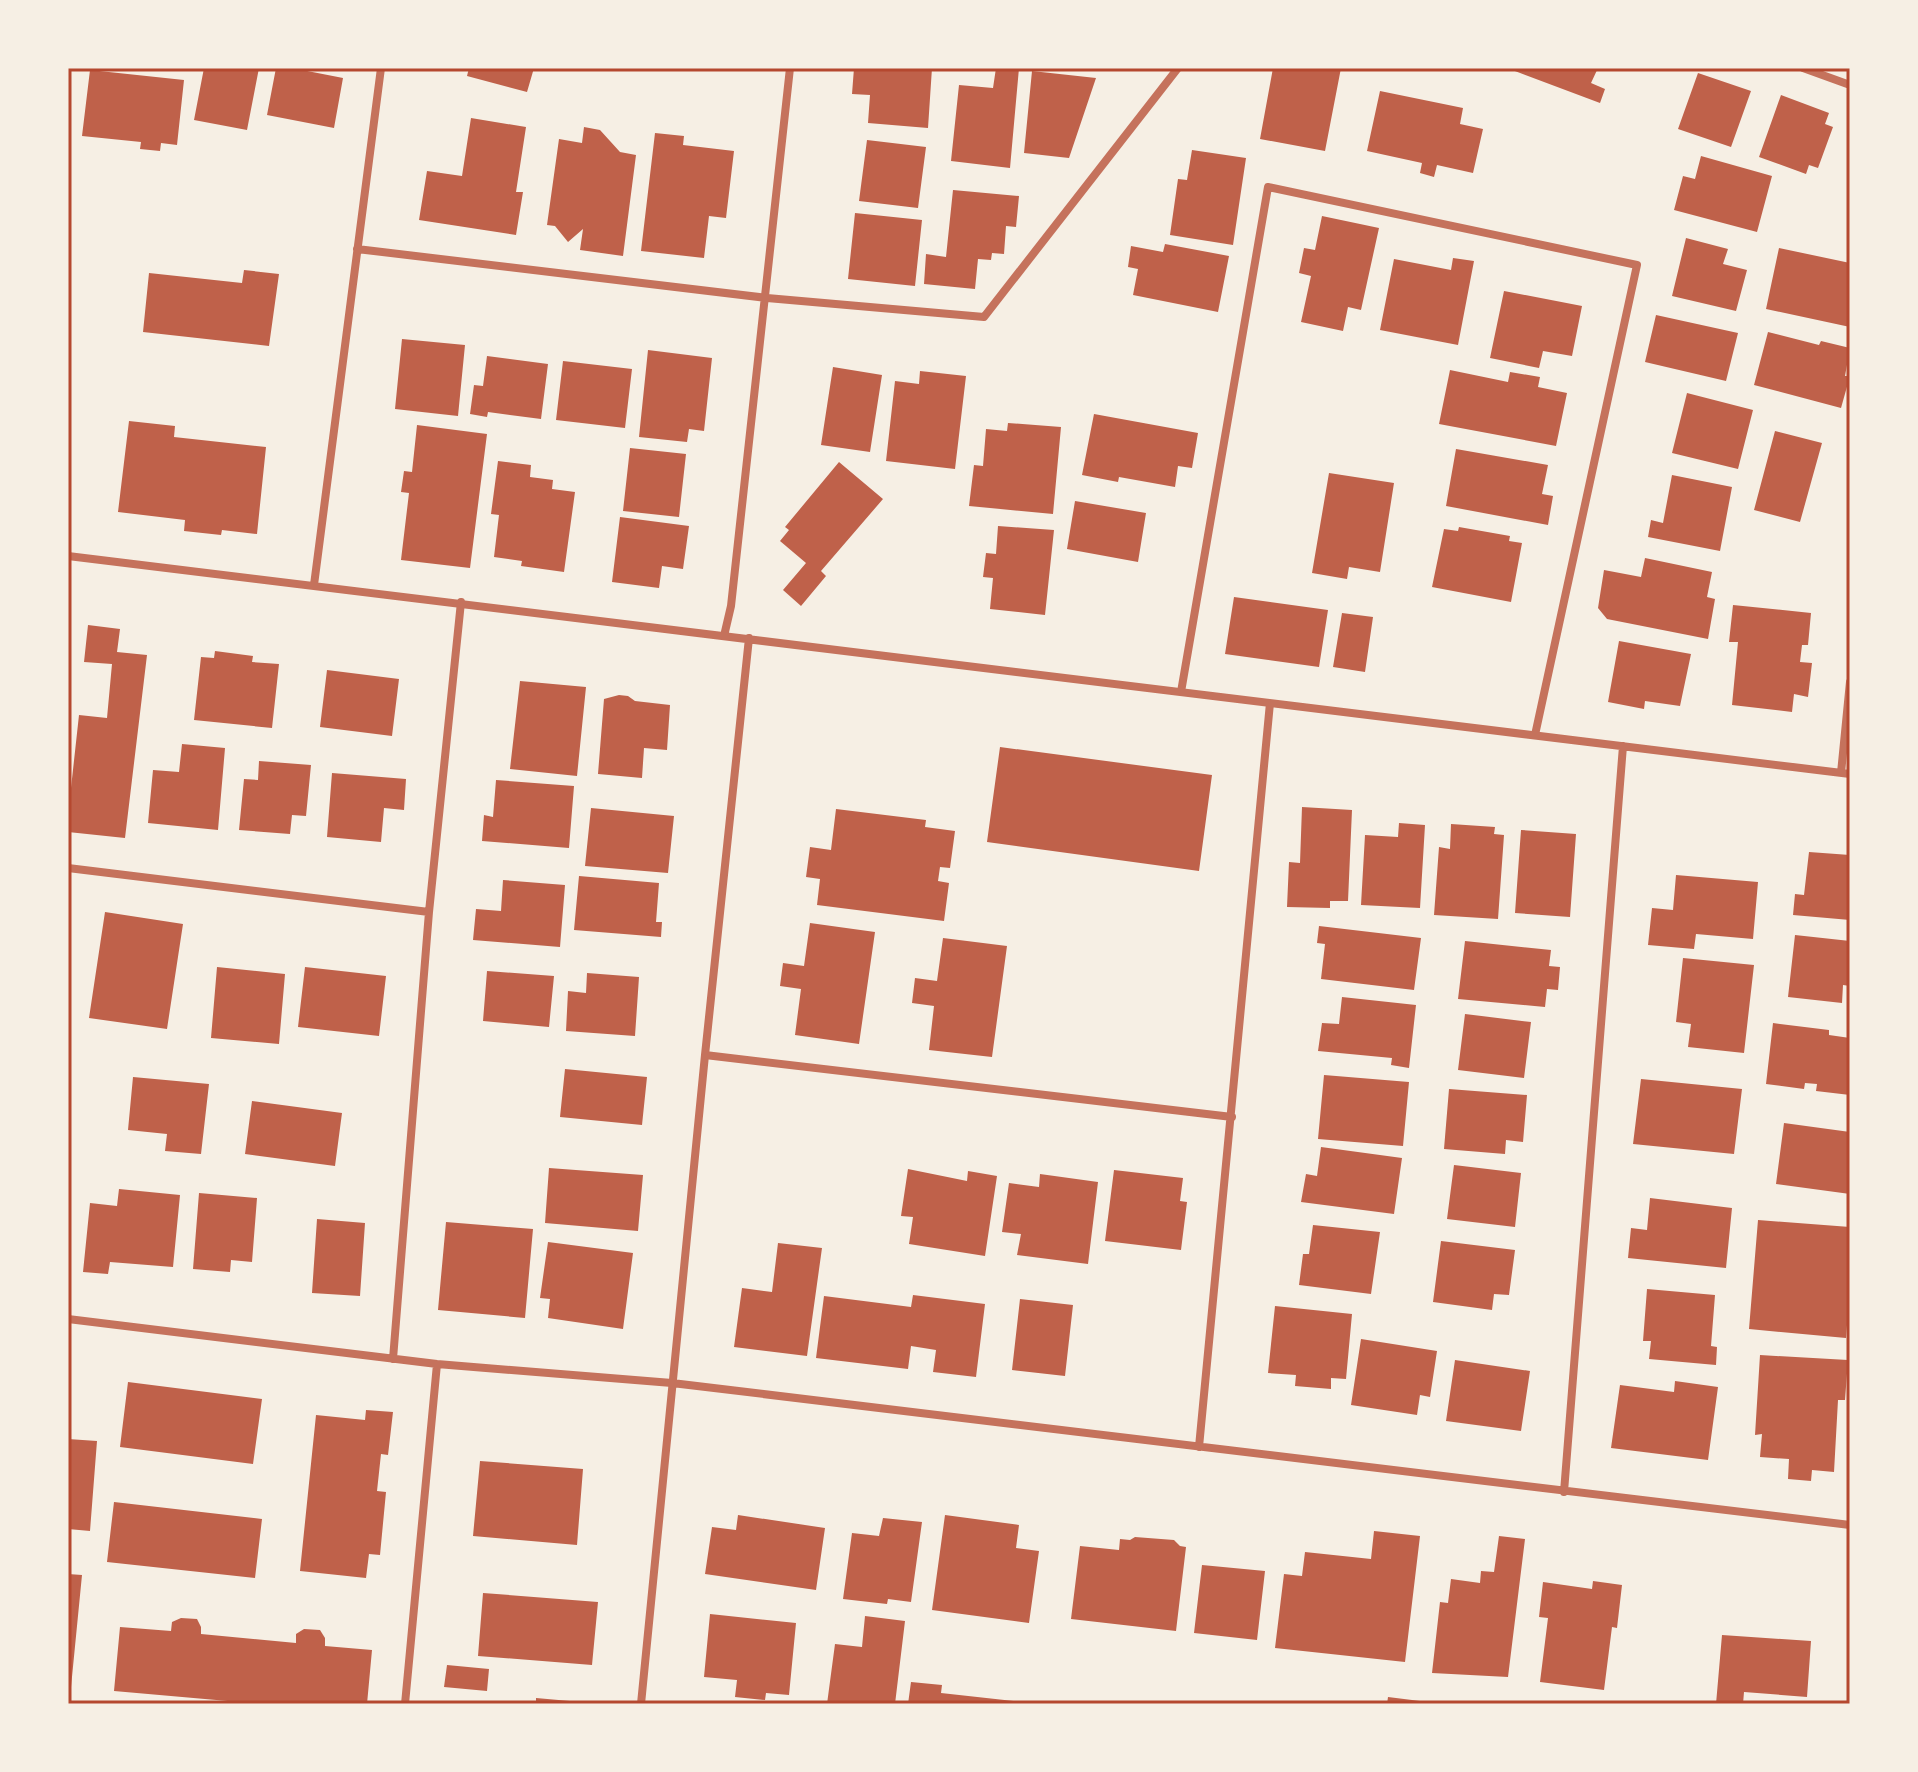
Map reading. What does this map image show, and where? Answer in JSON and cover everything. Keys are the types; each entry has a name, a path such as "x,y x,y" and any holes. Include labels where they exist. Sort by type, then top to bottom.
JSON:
{"street":[{"path":"314,585 381,68"},
{"path":"724,636 731,606 767,298 790,68"},
{"path":"357,249 767,298 984,317 1178,68"},
{"path":"1803,68 1850,85"},
{"path":"1181,692 1268,187 1637,265 1535,735"},
{"path":"68,556 1845,773 1850,682"},
{"path":"393,1359 429,912 461,602"},
{"path":"641,1704 749,638"},
{"path":"1199,1447 1270,703"},
{"path":"1564,1492 1623,746"},
{"path":"68,868 429,912"},
{"path":"705,1055 1232,1117"},
{"path":"68,1319 437,1364 672,1383 1850,1525"},
{"path":"405,1704 437,1364"}],"building":[{"path":"204,68 259,68 247,130 194,120"},
{"path":"276,68 343,78 334,128 267,115"},
{"path":"469,68 534,68 527,92 467,76"},
{"path":"854,68 932,68 928,128 868,123 870,95 852,94"},
{"path":"996,68 1019,68 1010,168 951,161 959,85 993,88"},
{"path":"1273,68 1341,68 1325,151 1260,139"},
{"path":"1507,68 1598,68 1591,83 1605,89 1600,103"},
{"path":"90,70 184,80 177,145 161,143 160,151 140,149 141,142 82,136"},
{"path":"1032,71 1096,78 1069,158 1024,153"},
{"path":"1698,73 1751,91 1731,147 1678,129"},
{"path":"1380,91 1463,108 1460,124 1483,129 1473,173 1437,165 1434,177 1420,173 1422,163 1367,151"},
{"path":"1781,95 1829,113 1825,124 1833,127 1818,168 1809,165 1806,174 1759,157"},
{"path":"471,118 526,127 516,192 523,192 516,235 419,220 427,171 462,176"},
{"path":"584,127 600,130 620,152 636,155 623,256 580,250 583,229 568,242 555,226 547,225 559,139 582,143"},
{"path":"655,133 684,136 683,145 734,151 726,218 709,216 704,258 641,251"},
{"path":"867,140 926,147 918,208 859,201"},
{"path":"1192,150 1246,158 1233,245 1170,235 1178,179 1187,180"},
{"path":"1701,156 1772,176 1757,232 1674,210 1683,176 1695,179"},
{"path":"953,190 1019,196 1016,227 1006,226 1004,254 992,253 991,260 978,259 975,289 924,284 926,254 946,257"},
{"path":"855,213 922,220 915,286 848,279"},
{"path":"1322,216 1379,228 1361,310 1348,307 1343,331 1301,322 1311,276 1299,273 1304,248 1315,250"},
{"path":"1686,238 1728,249 1723,264 1747,270 1736,311 1672,296"},
{"path":"1165,244 1229,256 1218,312 1133,295 1138,269 1128,267 1131,246 1163,252"},
{"path":"1779,248 1850,263 1850,327 1766,309"},
{"path":"1453,258 1474,261 1458,345 1380,330 1394,259 1451,270"},
{"path":"244,270 279,274 269,346 143,332 149,273 242,283"},
{"path":"1504,291 1582,306 1572,356 1543,351 1539,368 1490,358"},
{"path":"1656,315 1738,333 1726,381 1645,362"},
{"path":"1768,332 1819,345 1821,341 1850,348 1845,376 1850,376 1841,408 1754,385"},
{"path":"402,339 465,345 458,416 395,409"},
{"path":"648,350 712,358 704,431 689,429 687,442 639,437"},
{"path":"487,356 548,364 541,419 488,412 487,417 470,414 474,385 483,386"},
{"path":"563,361 632,369 625,428 556,420"},
{"path":"833,367 882,375 870,452 821,445"},
{"path":"1450,370 1508,382 1510,372 1540,377 1538,387 1567,393 1556,446 1439,424"},
{"path":"920,371 966,376 955,469 886,461 895,381 919,384"},
{"path":"1687,393 1753,410 1738,469 1672,453"},
{"path":"1094,414 1198,433 1192,468 1178,466 1175,487 1119,477 1118,482 1082,475"},
{"path":"129,421 175,426 174,437 266,447 257,534 222,530 221,535 184,531 185,520 118,512"},
{"path":"1008,423 1061,427 1053,514 969,506 974,465 983,466 986,429 1007,431"},
{"path":"417,425 487,434 470,568 401,560 409,493 401,492 404,471 412,472"},
{"path":"1775,431 1822,443 1800,522 1754,510"},
{"path":"630,448 686,454 679,517 623,511"},
{"path":"1456,449 1548,465 1542,494 1553,496 1548,525 1446,506"},
{"path":"498,461 531,465 530,477 553,480 552,489 575,492 564,572 521,566 522,561 494,557 499,515 491,514"},
{"path":"839,462 883,499 821,571 826,576 801,606 783,590 806,563 780,541 789,530 785,527"},
{"path":"1329,473 1394,483 1380,572 1349,567 1347,579 1312,573"},
{"path":"1672,475 1732,487 1720,551 1648,537 1651,520 1663,523"},
{"path":"1075,501 1146,513 1138,562 1067,549"},
{"path":"620,517 689,526 683,569 662,566 659,588 612,582"},
{"path":"998,526 1054,530 1045,615 990,609 993,578 983,577 986,553 996,554"},
{"path":"1459,527 1510,536 1509,541 1522,543 1511,602 1432,587 1444,529 1458,531"},
{"path":"1645,558 1712,572 1707,597 1715,599 1708,639 1607,619 1598,608 1604,570 1641,577"},
{"path":"1234,597 1328,610 1319,667 1225,654"},
{"path":"1733,605 1811,613 1808,645 1802,645 1800,662 1812,663 1808,697 1794,694 1792,712 1732,705 1738,642 1729,642"},
{"path":"1342,613 1373,617 1365,672 1333,667"},
{"path":"88,625 120,629 117,652 147,655 125,838 68,832 68,788 71,788 79,715 107,718 112,664 84,662"},
{"path":"1619,641 1691,654 1680,706 1645,701 1644,709 1608,702"},
{"path":"215,651 253,656 252,662 279,664 272,728 194,720 201,657 214,658"},
{"path":"327,670 399,679 392,736 320,727"},
{"path":"520,681 586,687 577,776 510,769"},
{"path":"619,695 635,701 670,705 667,750 644,748 642,778 598,774 604,699"},
{"path":"182,744 225,748 218,830 148,823 153,770 179,772"},
{"path":"1000,747 1212,775 1199,871 987,842"},
{"path":"259,761 311,765 306,816 292,815 290,834 239,830 244,779 258,780"},
{"path":"332,773 406,779 404,810 384,808 381,842 327,837"},
{"path":"496,780 574,786 569,848 482,841 484,815 493,817"},
{"path":"1302,807 1352,810 1348,901 1330,901 1330,908 1287,907 1289,862 1300,863"},
{"path":"591,808 674,816 668,873 585,866"},
{"path":"836,809 926,820 925,827 955,831 950,868 940,867 938,881 949,883 944,921 817,905 820,879 806,877 810,847 831,850"},
{"path":"1399,823 1425,825 1420,908 1361,905 1365,835 1398,837"},
{"path":"1451,824 1495,827 1494,834 1504,835 1498,919 1434,915 1439,847 1450,849"},
{"path":"1521,830 1576,834 1570,917 1515,913"},
{"path":"1809,852 1850,855 1850,920 1793,915 1795,894 1804,895"},
{"path":"1676,875 1758,882 1753,939 1696,934 1694,949 1648,945 1652,908 1673,910"},
{"path":"579,876 659,883 656,922 662,922 661,937 574,930"},
{"path":"503,880 565,885 560,947 473,940 476,909 501,911"},
{"path":"105,912 183,924 167,1029 89,1018"},
{"path":"810,923 875,932 859,1044 795,1035 801,989 780,986 783,963 804,966"},
{"path":"1319,926 1421,938 1414,990 1321,979 1325,944 1317,943"},
{"path":"1795,935 1850,941 1850,986 1843,985 1842,1003 1788,997"},
{"path":"943,938 1007,946 992,1057 929,1050 934,1006 912,1003 915,978 937,981"},
{"path":"1465,941 1551,950 1549,966 1560,967 1558,990 1547,989 1545,1007 1458,999"},
{"path":"1683,958 1754,965 1744,1053 1688,1047 1691,1024 1676,1022"},
{"path":"217,967 285,974 279,1044 211,1038"},
{"path":"305,967 386,976 379,1036 298,1027"},
{"path":"487,971 554,976 549,1027 483,1021"},
{"path":"587,973 639,977 635,1036 566,1031 568,991 586,993"},
{"path":"1342,997 1416,1005 1409,1068 1391,1065 1392,1058 1318,1051 1322,1023 1339,1024"},
{"path":"1465,1014 1531,1022 1524,1078 1458,1070"},
{"path":"1773,1023 1829,1030 1829,1035 1850,1038 1850,1095 1816,1091 1817,1084 1805,1083 1804,1089 1766,1084"},
{"path":"565,1069 647,1077 642,1125 560,1117"},
{"path":"1324,1075 1409,1082 1403,1146 1318,1139"},
{"path":"133,1077 209,1084 201,1154 165,1151 167,1134 128,1130"},
{"path":"1641,1079 1742,1089 1734,1154 1633,1144"},
{"path":"1449,1089 1527,1095 1523,1142 1506,1140 1505,1154 1444,1149"},
{"path":"252,1101 342,1113 335,1166 245,1154"},
{"path":"1784,1123 1850,1132 1850,1194 1776,1184"},
{"path":"1321,1147 1402,1158 1394,1214 1301,1202 1306,1174 1317,1176"},
{"path":"1454,1165 1521,1173 1515,1227 1447,1219"},
{"path":"549,1168 643,1175 638,1231 545,1223"},
{"path":"908,1169 967,1181 968,1171 997,1176 985,1256 909,1244 913,1217 901,1216"},
{"path":"1114,1170 1183,1178 1180,1201 1187,1202 1181,1250 1105,1241"},
{"path":"1040,1174 1098,1182 1088,1264 1017,1255 1021,1234 1002,1232 1009,1183 1039,1187"},
{"path":"119,1189 180,1195 173,1267 110,1262 108,1274 83,1272 90,1203 117,1206"},
{"path":"199,1193 257,1198 252,1262 231,1260 230,1272 193,1269"},
{"path":"1650,1198 1732,1208 1726,1268 1628,1258 1631,1228 1647,1230"},
{"path":"317,1219 365,1223 360,1296 312,1293"},
{"path":"1758,1220 1850,1227 1846,1338 1749,1329"},
{"path":"446,1222 533,1229 525,1318 438,1310"},
{"path":"1313,1225 1380,1232 1371,1294 1299,1285 1303,1254 1309,1254"},
{"path":"1441,1241 1515,1250 1509,1295 1494,1294 1492,1310 1433,1302"},
{"path":"548,1242 633,1253 623,1329 548,1318 550,1299 540,1298"},
{"path":"778,1243 822,1248 807,1356 734,1347 742,1288 772,1292"},
{"path":"1647,1289 1715,1295 1711,1346 1717,1347 1716,1365 1649,1359 1651,1341 1643,1341"},
{"path":"913,1295 985,1304 976,1377 933,1372 936,1350 911,1346 908,1369 816,1358 824,1296 911,1307"},
{"path":"1020,1299 1073,1305 1065,1376 1012,1370"},
{"path":"1275,1306 1352,1314 1346,1379 1331,1378 1331,1389 1295,1386 1296,1375 1268,1373"},
{"path":"1361,1339 1437,1351 1430,1397 1420,1395 1417,1415 1351,1405"},
{"path":"1760,1355 1848,1360 1845,1400 1838,1400 1834,1472 1812,1470 1811,1481 1788,1479 1789,1459 1760,1457 1762,1434 1755,1435"},
{"path":"1455,1360 1530,1371 1521,1431 1446,1421"},
{"path":"1675,1381 1718,1387 1708,1460 1611,1448 1620,1385 1674,1392"},
{"path":"128,1382 262,1399 253,1464 120,1447"},
{"path":"366,1410 393,1412 388,1455 381,1454 377,1491 386,1492 380,1555 369,1554 366,1578 300,1571 316,1415 365,1420"},
{"path":"68,1439 97,1441 90,1531 68,1529"},
{"path":"480,1461 583,1469 577,1545 473,1536"},
{"path":"114,1502 262,1519 255,1578 107,1562"},
{"path":"738,1515 825,1528 816,1590 705,1574 712,1527 736,1530"},
{"path":"945,1515 1019,1525 1016,1548 1039,1551 1029,1623 932,1610"},
{"path":"883,1518 922,1522 911,1602 888,1599 887,1604 843,1599 852,1533 879,1536"},
{"path":"1374,1531 1420,1536 1405,1662 1275,1648 1284,1574 1302,1576 1305,1552 1371,1559"},
{"path":"1499,1536 1525,1539 1508,1677 1432,1673 1440,1602 1448,1603 1451,1579 1480,1583 1481,1571 1494,1572"},
{"path":"1120,1539 1174,1540 1186,1547 1176,1631 1071,1619 1080,1546 1119,1550"},
{"path":"1202,1565 1265,1571 1257,1640 1194,1633"},
{"path":"68,1574 82,1575 71,1687 68,1687"},
{"path":"1593,1581 1622,1585 1617,1628 1612,1627 1604,1690 1540,1682 1548,1618 1539,1617 1543,1582 1592,1589"},
{"path":"483,1593 598,1602 592,1665 478,1656"},
{"path":"710,1614 796,1623 789,1695 766,1693 765,1700 735,1697 737,1680 704,1677"},
{"path":"865,1616 905,1621 895,1704 827,1704 835,1644 862,1647"},
{"path":"181,1618 197,1619 201,1634 296,1643 296,1634 304,1629 320,1630 325,1646 372,1650 367,1704 262,1704 114,1691 120,1627 171,1631 172,1622"},
{"path":"1722,1635 1811,1641 1807,1697 1744,1692 1743,1704 1716,1704"},
{"path":"447,1665 489,1669 487,1691 444,1687"},
{"path":"911,1682 942,1685 941,1693 1023,1704 908,1704"},
{"path":"1388,1697 1428,1702 1387,1704"},
{"path":"536,1698 581,1702 581,1704 536,1704"}]}
